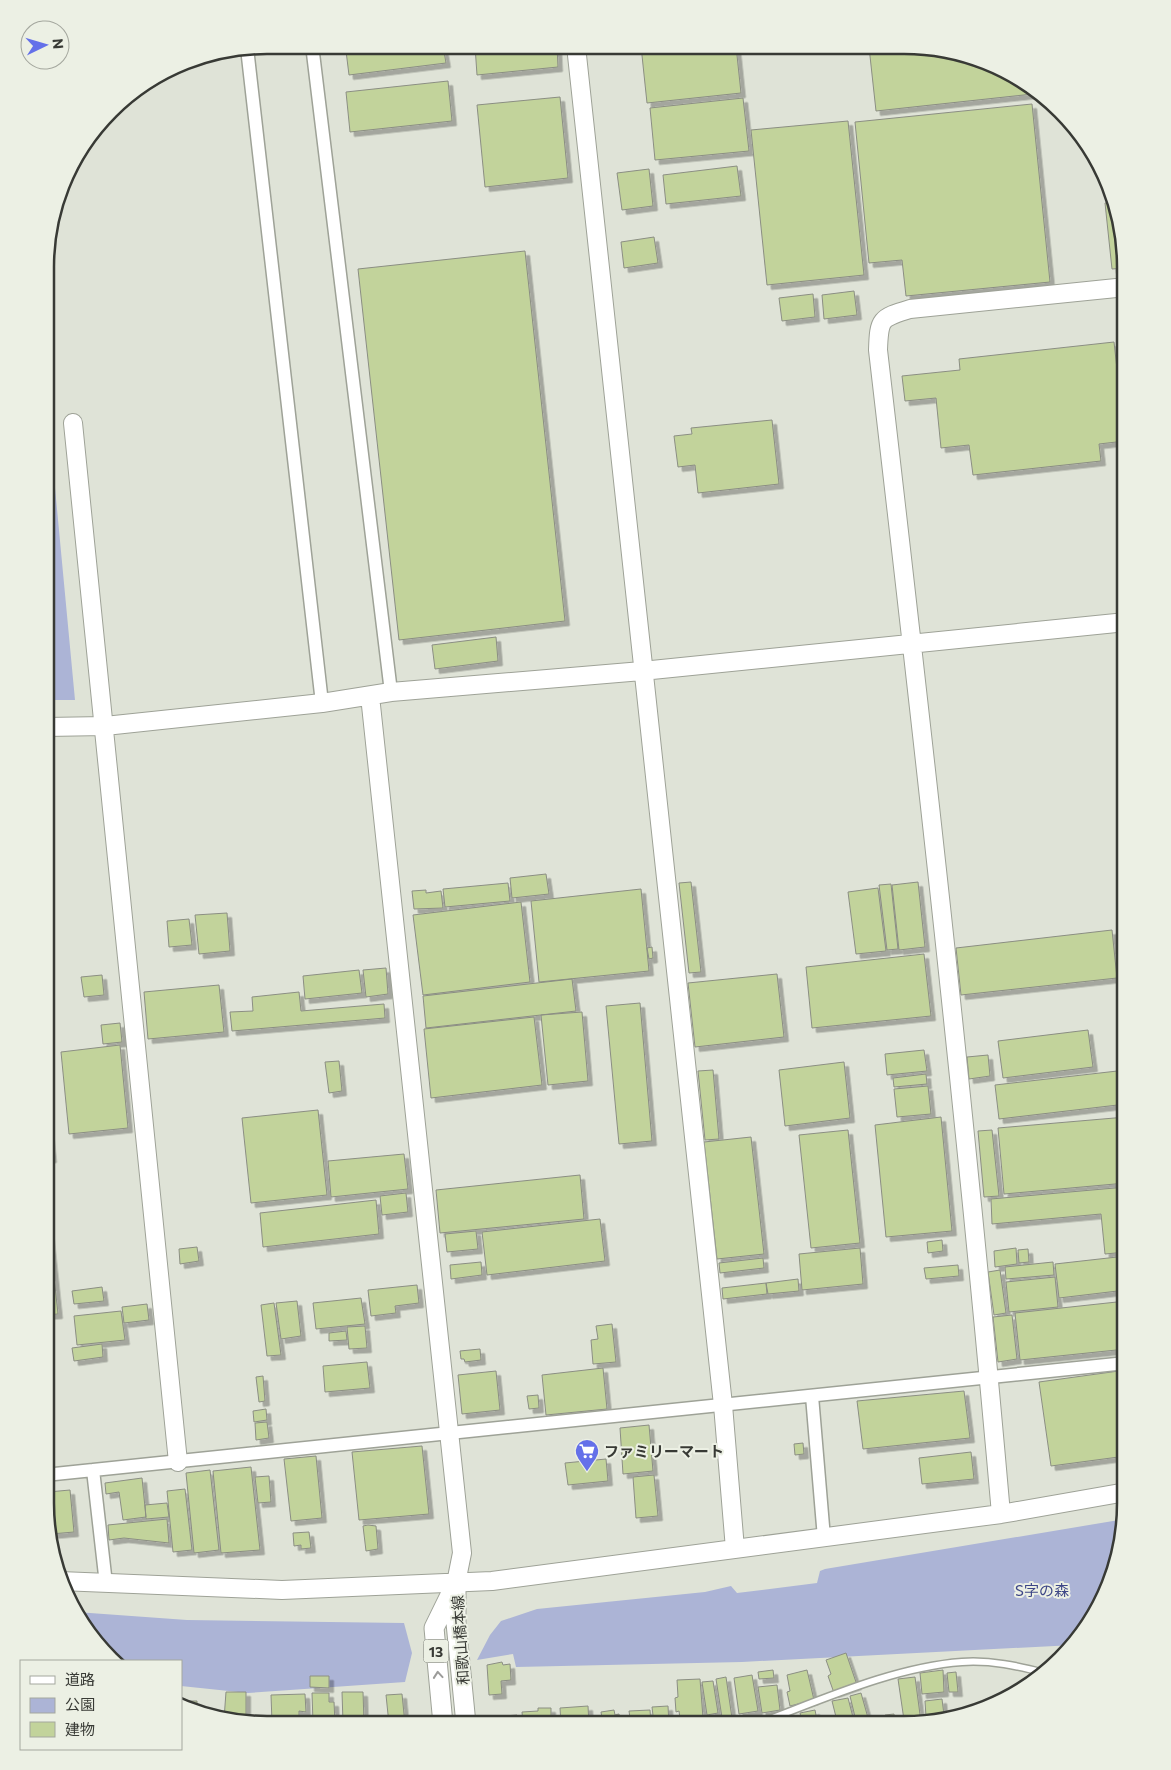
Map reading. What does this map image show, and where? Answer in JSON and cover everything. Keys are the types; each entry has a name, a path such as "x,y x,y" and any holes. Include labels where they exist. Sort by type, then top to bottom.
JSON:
{"main road":[{"name":"和歌山橋本線","path":"441,1716 434,1628 456,1582"},
{"name":"和歌山橋本線","path":"456,1582 456,1623 465,1716"}],"street":[{"path":"313,54 391,692"},
{"path":"577,54 722,1405 735,1549"},
{"path":"249,55 322,703"},
{"path":"1001,1514 989,1377 912,642 878,350 879,326 888,315 910,309 1117,288"},
{"path":"72,423 178,1462"},
{"path":"54,727 104,726 322,703 391,692 642,671 912,642 1117,623"},
{"path":"370,696 462,1553 456,1582"},
{"path":"54,1474 1117,1364"},
{"path":"812,1396 824,1538"},
{"path":"93,1470 106,1584"},
{"path":"69,1582 282,1590 492,1581 1001,1514 1117,1494"}],"lane":[{"path":"779,1716 875,1681 937,1665 964,1662 1011,1664 1036,1671"}],"green space":[{"path":"54,477 75,700 54,700"},
{"name":"S字の森","path":"1117,1520 1110,1559 1101,1585 1089,1610 1063,1646 742,1662 516,1667 513,1654 477,1660 490,1635 501,1621 537,1609 705,1592 731,1586 737,1593 817,1583 820,1571"},
{"path":"84,1613 187,1620 404,1623 412,1653 405,1682 248,1693 182,1686 182,1660 123,1660 107,1644"}],"building":[{"path":"346,54 444,54 446,63 349,75"},
{"path":"476,54 557,54 558,67 477,75"},
{"path":"642,54 737,54 741,93 647,103"},
{"path":"870,54 918,54 960,61 999,76 1029,94 876,111"},
{"path":"448,81 452,121 350,132 346,92"},
{"path":"560,97 568,178 485,187 477,105"},
{"path":"743,98 749,151 655,160 650,108"},
{"path":"1032,104 1050,282 906,296 902,260 869,263 855,122"},
{"path":"848,121 864,275 767,285 751,130"},
{"path":"737,166 741,196 666,204 663,175"},
{"path":"649,169 653,206 622,210 617,173"},
{"path":"1105,203 1107,203 1113,225 1117,269 1112,269"},
{"path":"654,237 658,263 624,268 621,242"},
{"path":"525,251 565,621 399,640 358,269"},
{"path":"854,291 857,315 824,319 822,295"},
{"path":"813,294 815,317 782,321 779,298"},
{"path":"1114,342 1117,369 1117,442 1099,444 1101,461 973,475 969,445 941,448 936,398 905,401 902,376 960,370 959,359"},
{"path":"772,420 779,484 698,493 695,465 678,467 674,436 692,434 691,428"},
{"path":"496,637 498,661 435,669 432,645"},
{"path":"546,874 549,894 512,898 510,878"},
{"path":"691,882 701,972 689,973 679,883"},
{"path":"918,882 925,947 899,950 892,885"},
{"path":"508,883 510,901 445,907 443,889"},
{"path":"891,884 898,949 887,950 879,885"},
{"path":"878,888 886,951 856,954 848,892"},
{"path":"641,889 649,971 539,982 531,901"},
{"path":"426,890 426,893 441,891 443,908 414,909 412,891"},
{"path":"521,902 530,982 423,995 413,915"},
{"path":"227,913 230,951 199,954 195,915"},
{"path":"189,919 192,945 169,947 167,921"},
{"path":"1112,930 1117,978 961,995 956,948"},
{"path":"652,947 653,958 649,959 647,948"},
{"path":"924,954 931,1016 812,1028 806,967"},
{"path":"386,968 388,994 366,997 363,970"},
{"path":"359,970 362,993 305,999 303,976"},
{"path":"777,974 784,1037 695,1047 688,983"},
{"path":"102,975 104,995 84,997 81,977"},
{"path":"572,979 576,1011 426,1028 423,996"},
{"path":"219,985 224,1032 148,1039 144,992"},
{"path":"299,992 301,1011 384,1004 385,1018 232,1031 230,1012 253,1011 252,997"},
{"path":"640,1003 652,1141 619,1144 606,1006"},
{"path":"582,1012 588,1081 548,1085 541,1015"},
{"path":"534,1017 542,1085 431,1098 424,1029"},
{"path":"120,1023 122,1042 103,1044 101,1025"},
{"path":"1088,1030 1093,1067 1003,1078 998,1041"},
{"path":"120,1045 128,1128 69,1134 61,1052"},
{"path":"924,1050 927,1071 887,1075 885,1054"},
{"path":"988,1055 990,1076 969,1079 967,1057"},
{"path":"339,1061 342,1091 329,1093 325,1062"},
{"path":"844,1062 850,1118 785,1126 779,1070"},
{"path":"713,1070 719,1139 705,1140 698,1071"},
{"path":"1117,1071 1117,1105 999,1119 995,1085"},
{"path":"926,1074 927,1084 894,1087 893,1078"},
{"path":"928,1086 931,1114 897,1117 894,1089"},
{"path":"318,1110 327,1195 251,1203 242,1118"},
{"path":"941,1117 952,1231 886,1237 875,1125"},
{"path":"1117,1118 1117,1184 1004,1194 998,1128"},
{"path":"848,1130 860,1243 811,1248 799,1135"},
{"path":"992,1130 999,1196 984,1197 978,1131"},
{"path":"751,1137 764,1254 717,1259 704,1142"},
{"path":"404,1154 408,1189 331,1197 328,1161"},
{"path":"580,1175 584,1219 440,1233 436,1190"},
{"path":"1117,1188 1117,1253 1105,1254 1101,1214 992,1224 991,1199"},
{"path":"406,1193 408,1212 382,1215 380,1196"},
{"path":"376,1200 379,1234 263,1247 260,1213"},
{"path":"600,1219 605,1261 487,1275 482,1232"},
{"path":"476,1231 478,1249 447,1252 445,1234"},
{"path":"942,1240 943,1251 928,1253 927,1242"},
{"path":"197,1247 199,1261 180,1264 179,1249"},
{"path":"860,1248 863,1284 802,1290 799,1254"},
{"path":"1016,1248 1017,1264 995,1267 994,1251"},
{"path":"1028,1249 1029,1262 1019,1263 1018,1250"},
{"path":"1117,1257 1117,1291 1059,1298 1055,1264"},
{"path":"763,1258 764,1268 720,1273 719,1263"},
{"path":"481,1262 482,1275 451,1279 450,1265"},
{"path":"1053,1262 1054,1275 1006,1279 1005,1267"},
{"path":"958,1265 959,1276 926,1279 924,1268"},
{"path":"1000,1270 1006,1313 994,1315 988,1272"},
{"path":"54,1276 58,1314 54,1314"},
{"path":"1055,1277 1058,1307 1009,1312 1006,1282"},
{"path":"798,1279 799,1291 768,1294 766,1283"},
{"path":"766,1283 767,1294 723,1299 722,1288"},
{"path":"417,1285 419,1303 395,1306 396,1313 371,1316 368,1290"},
{"path":"102,1287 104,1301 74,1304 72,1291"},
{"path":"361,1298 365,1324 316,1329 313,1303"},
{"path":"297,1301 301,1336 281,1339 276,1303"},
{"path":"1117,1302 1117,1350 1020,1360 1015,1313"},
{"path":"274,1303 281,1355 267,1356 261,1305"},
{"path":"147,1304 149,1320 124,1323 122,1307"},
{"path":"121,1311 125,1340 77,1345 74,1316"},
{"path":"1012,1315 1017,1359 998,1362 993,1317"},
{"path":"612,1324 616,1362 593,1364 591,1340 598,1339 596,1326"},
{"path":"365,1326 367,1348 349,1349 347,1327"},
{"path":"346,1331 347,1340 329,1341 329,1333"},
{"path":"102,1344 103,1357 74,1361 72,1348"},
{"path":"480,1349 481,1360 465,1362 464,1359 461,1359 460,1351"},
{"path":"367,1362 370,1388 325,1392 323,1366"},
{"path":"603,1368 607,1409 546,1415 542,1375"},
{"path":"496,1371 500,1410 462,1414 458,1375"},
{"path":"1117,1371 1117,1457 1051,1466 1039,1382"},
{"path":"263,1376 265,1401 259,1402 256,1377"},
{"path":"964,1391 970,1438 863,1449 857,1401"},
{"path":"538,1395 539,1408 529,1409 527,1396"},
{"path":"266,1409 267,1420 254,1422 253,1411"},
{"path":"267,1422 269,1438 256,1440 255,1423"},
{"path":"649,1425 653,1471 623,1474 620,1428"},
{"path":"803,1443 804,1454 795,1455 794,1444"},
{"path":"422,1446 429,1514 359,1520 352,1452"},
{"path":"971,1452 974,1479 922,1484 919,1458"},
{"path":"316,1456 322,1518 291,1521 284,1459"},
{"name":"ファミリーマート","path":"606,1459 608,1481 568,1485 565,1463"},
{"path":"251,1467 260,1550 221,1553 213,1471"},
{"path":"210,1470 219,1550 194,1553 186,1473"},
{"path":"654,1475 658,1516 636,1518 633,1477"},
{"path":"269,1476 271,1502 258,1503 255,1477"},
{"path":"142,1478 146,1517 123,1520 119,1492 106,1494 105,1483"},
{"path":"185,1489 192,1550 173,1552 167,1491"},
{"path":"70,1490 74,1532 56,1534 54,1491"},
{"path":"167,1503 169,1517 146,1519 145,1505"},
{"path":"167,1519 169,1543 124,1538 109,1540 108,1525"},
{"path":"363,1526 376,1526 378,1549 366,1551"},
{"path":"309,1532 311,1548 301,1549 301,1545 294,1546 293,1533"},
{"path":"846,1653 857,1685 834,1693 828,1676 831,1674 826,1660"},
{"path":"502,1662 503,1665 510,1664 511,1680 501,1681 502,1694 489,1695 487,1665"},
{"path":"773,1670 774,1678 759,1679 758,1672"},
{"path":"807,1670 814,1700 790,1706 787,1692 790,1691 787,1675"},
{"path":"943,1670 944,1692 922,1694 920,1673"},
{"path":"956,1672 958,1692 949,1692 947,1673"},
{"path":"752,1675 758,1711 739,1714 734,1678"},
{"path":"310,1676 329,1676 329,1688 310,1687"},
{"path":"726,1677 732,1716 722,1716 716,1679"},
{"path":"915,1677 920,1716 903,1716 898,1679"},
{"path":"700,1679 703,1716 680,1716 679,1711 676,1712 675,1698 678,1697 677,1680"},
{"path":"713,1681 718,1713 707,1715 702,1682"},
{"path":"777,1685 780,1710 762,1713 758,1687"},
{"path":"226,1692 246,1692 246,1715 225,1712"},
{"path":"342,1692 363,1692 364,1716 343,1716"},
{"path":"312,1693 329,1693 329,1702 334,1702 335,1716 313,1716"},
{"path":"861,1693 867,1716 855,1716 850,1696"},
{"path":"305,1694 306,1712 299,1711 299,1716 272,1716 271,1695"},
{"path":"402,1694 404,1716 388,1716 386,1695"},
{"path":"848,1698 853,1716 836,1716 832,1701"},
{"path":"942,1699 944,1712 926,1715 925,1701"},
{"path":"188,1701 197,1701 197,1705"},
{"path":"588,1706 589,1716 560,1716 560,1708"},
{"path":"668,1706 669,1716 653,1716 652,1707"},
{"path":"538,1708 551,1708 551,1716 522,1716 522,1712 538,1711"},
{"path":"614,1710 615,1715 619,1714 619,1716 602,1716 601,1712"},
{"path":"650,1710 650,1716 630,1716 629,1711"},
{"path":"815,1710 816,1716 801,1716 800,1713"}],"place":[{"name":"ファミリーマート","path":"587,1472"}]}
